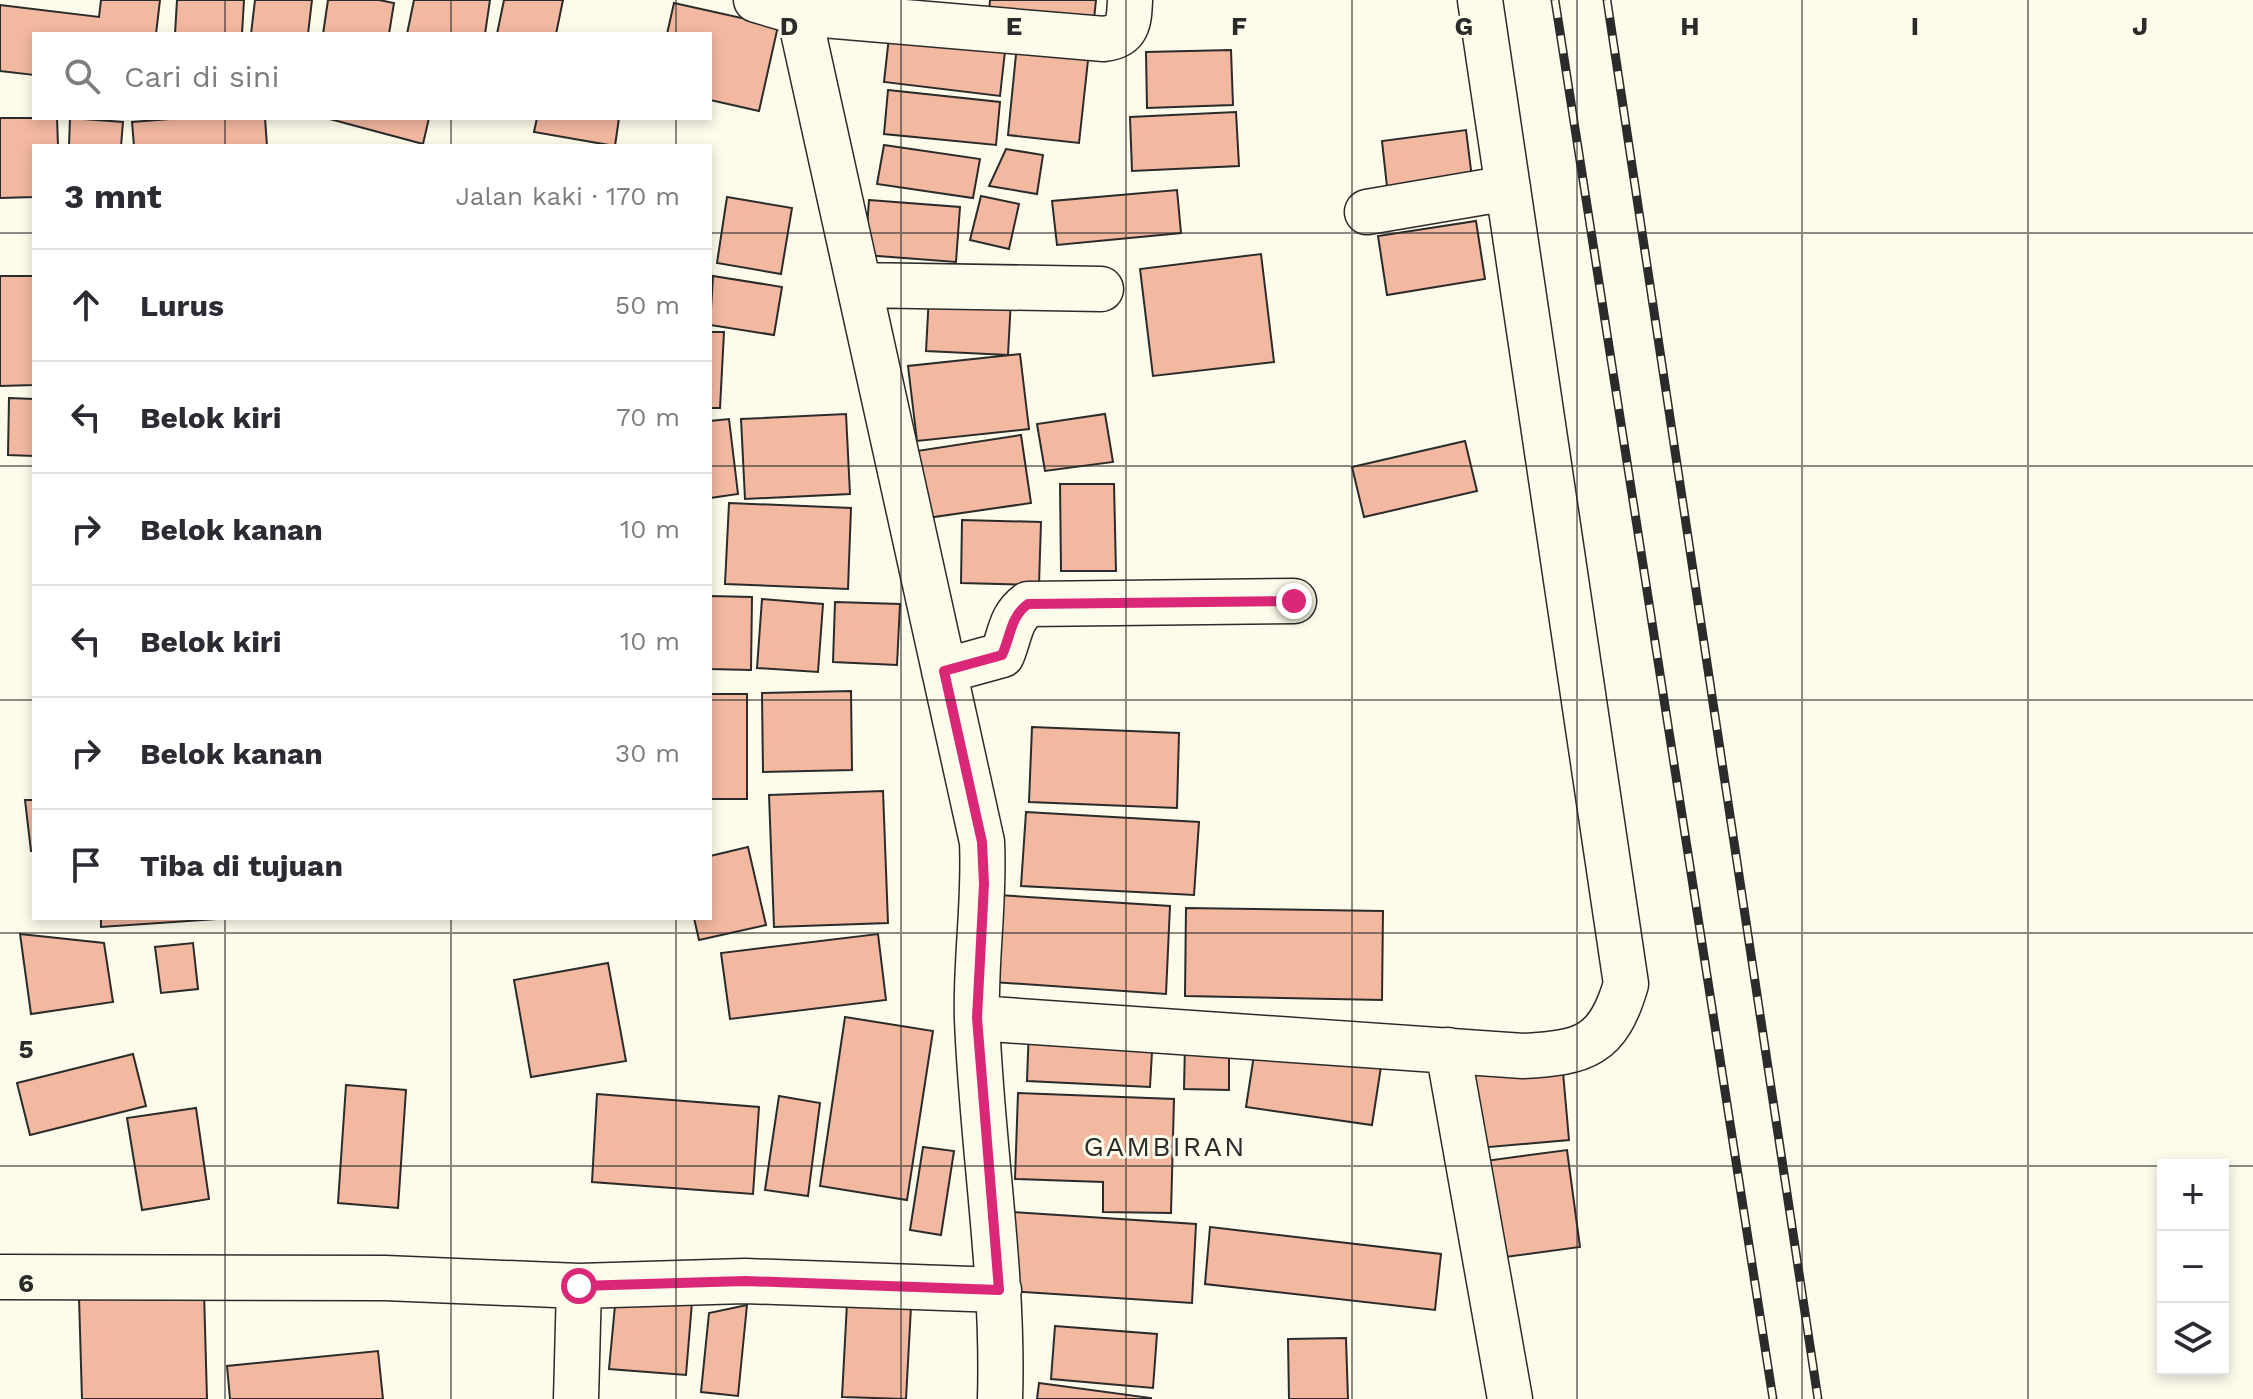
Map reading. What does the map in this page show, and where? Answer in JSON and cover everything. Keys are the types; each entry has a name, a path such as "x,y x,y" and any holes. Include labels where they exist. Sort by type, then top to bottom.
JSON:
{"street":[{"path":"756,0 1104,39 1114,38 1126,30 1130,0"},
{"path":"977,1018 1523,1056 1560,1054 1586,1045 1602,1034 1617,1013 1626,984 1480,0"},
{"path":"798,6 982,842 984,884 977,1018 999,1290 1000,1399"},
{"path":"1367,212 1508,188"},
{"path":"859,285 1101,289"},
{"path":"944,671 1002,655 1011,623 1019,610 1028,604 1294,601"},
{"path":"1448,1050 1510,1399"},
{"path":"0,1277 385,1278 579,1286 745,1281 999,1290"},
{"path":"576,1399 579,1286"}],"building":[{"path":"101,0 160,0 156,32 32,32 32,75 0,71 0,5 99,17"},
{"path":"177,0 244,0 242,32 175,32"},
{"path":"255,0 312,0 308,32 251,32"},
{"path":"328,0 394,3 389,32 323,32"},
{"path":"414,0 490,0 485,32 407,32"},
{"path":"504,0 563,0 556,32 497,32"},
{"path":"990,0 1096,0 1094,19 989,13"},
{"path":"674,3 778,26 759,111 712,100 712,32 667,32"},
{"path":"890,28 1006,42 1000,96 884,82"},
{"path":"1018,34 1090,42 1079,143 1008,135"},
{"path":"1231,50 1233,105 1147,108 1146,52"},
{"path":"888,90 1000,102 996,145 884,134"},
{"path":"1236,112 1239,166 1132,171 1130,117"},
{"path":"0,118 57,120 58,144 32,144 32,197 0,198"},
{"path":"70,120 123,122 121,144 69,144"},
{"path":"265,120 267,144 134,144 132,122"},
{"path":"333,120 429,120 423,144"},
{"path":"537,120 619,120 615,144 534,132"},
{"path":"1466,130 1473,186 1388,196 1382,141"},
{"path":"884,145 980,159 973,198 877,184"},
{"path":"1006,149 1043,155 1037,194 989,186"},
{"path":"1177,190 1181,233 1057,245 1052,201"},
{"path":"981,196 1019,204 1009,249 970,240"},
{"path":"727,197 792,208 781,274 717,263"},
{"path":"869,200 960,207 956,262 865,255"},
{"path":"1476,221 1485,279 1387,295 1378,236"},
{"path":"1261,254 1274,362 1153,376 1140,269"},
{"path":"0,276 32,276 32,385 0,386"},
{"path":"713,276 782,287 774,335 712,325"},
{"path":"929,295 1011,299 1008,355 926,351"},
{"path":"712,332 724,332 720,408 712,408"},
{"path":"1020,354 1029,429 917,441 908,366"},
{"path":"9,398 32,399 32,456 8,455"},
{"path":"846,414 850,494 745,499 741,419"},
{"path":"1105,414 1113,462 1045,471 1037,424"},
{"path":"729,419 738,494 712,498 712,421"},
{"path":"1021,435 1031,503 927,518 917,451"},
{"path":"1465,441 1477,491 1364,517 1352,467"},
{"path":"1060,484 1114,484 1116,571 1061,571"},
{"path":"729,503 851,508 848,589 725,584"},
{"path":"962,520 1041,522 1039,585 961,583"},
{"path":"712,596 752,597 751,670 712,669"},
{"path":"762,599 823,604 818,672 757,668"},
{"path":"835,602 900,604 897,665 833,662"},
{"path":"851,691 852,770 763,772 762,693"},
{"path":"712,694 747,694 747,799 712,799"},
{"path":"1032,727 1179,733 1177,808 1029,802"},
{"path":"883,791 888,923 774,927 769,795"},
{"path":"25,800 32,800 31,851"},
{"path":"1026,812 1199,822 1194,895 1021,886"},
{"path":"748,847 766,925 699,940 694,920 712,920 712,856"},
{"path":"998,895 1170,906 1166,994 993,982"},
{"path":"1186,908 1383,911 1382,1000 1185,996"},
{"path":"101,920 203,920 101,927"},
{"path":"20,934 104,943 113,1002 31,1014"},
{"path":"878,934 886,1000 730,1019 721,953"},
{"path":"193,943 198,989 161,993 155,947"},
{"path":"608,963 626,1061 531,1077 514,980"},
{"path":"845,1017 933,1031 907,1200 820,1186"},
{"path":"1029,1027 1153,1034 1150,1087 1027,1081"},
{"path":"1256,1042 1382,1060 1372,1125 1246,1107"},
{"path":"1185,1043 1229,1044 1229,1090 1184,1089"},
{"path":"133,1054 146,1106 30,1135 17,1083"},
{"path":"1562,1061 1569,1140 1478,1148 1471,1069"},
{"path":"346,1085 406,1090 398,1208 338,1203"},
{"path":"1018,1093 1174,1099 1171,1213 1103,1212 1103,1182 1015,1179"},
{"path":"597,1094 759,1107 753,1194 592,1182"},
{"path":"779,1096 820,1103 808,1196 765,1190"},
{"path":"196,1108 209,1199 142,1210 127,1118"},
{"path":"923,1147 954,1151 941,1235 910,1230"},
{"path":"1567,1150 1580,1247 1498,1258 1485,1161"},
{"path":"1014,1212 1196,1224 1192,1303 1010,1291"},
{"path":"1210,1227 1441,1254 1435,1310 1205,1284"},
{"path":"204,1292 207,1399 82,1399 79,1297"},
{"path":"616,1295 692,1302 686,1375 609,1369"},
{"path":"847,1303 911,1307 906,1399 842,1397"},
{"path":"747,1305 738,1396 701,1392 709,1313"},
{"path":"1055,1326 1157,1334 1153,1388 1051,1379"},
{"path":"1346,1338 1348,1399 1289,1399 1288,1339"},
{"path":"378,1351 383,1399 230,1399 227,1366"},
{"path":"1039,1383 1151,1398 1151,1399 1037,1399"}],"railway":[{"path":"1555,0 1773,1399"},
{"path":"1607,0 1818,1399"}],"district":[{"name":"GAMBIRAN","path":"1165,1146"}],"route":[{"path":"579,1286 745,1281 999,1290 977,1018 984,884 982,842 944,671 1002,655 1011,623 1019,610 1028,604 1294,601"}]}
